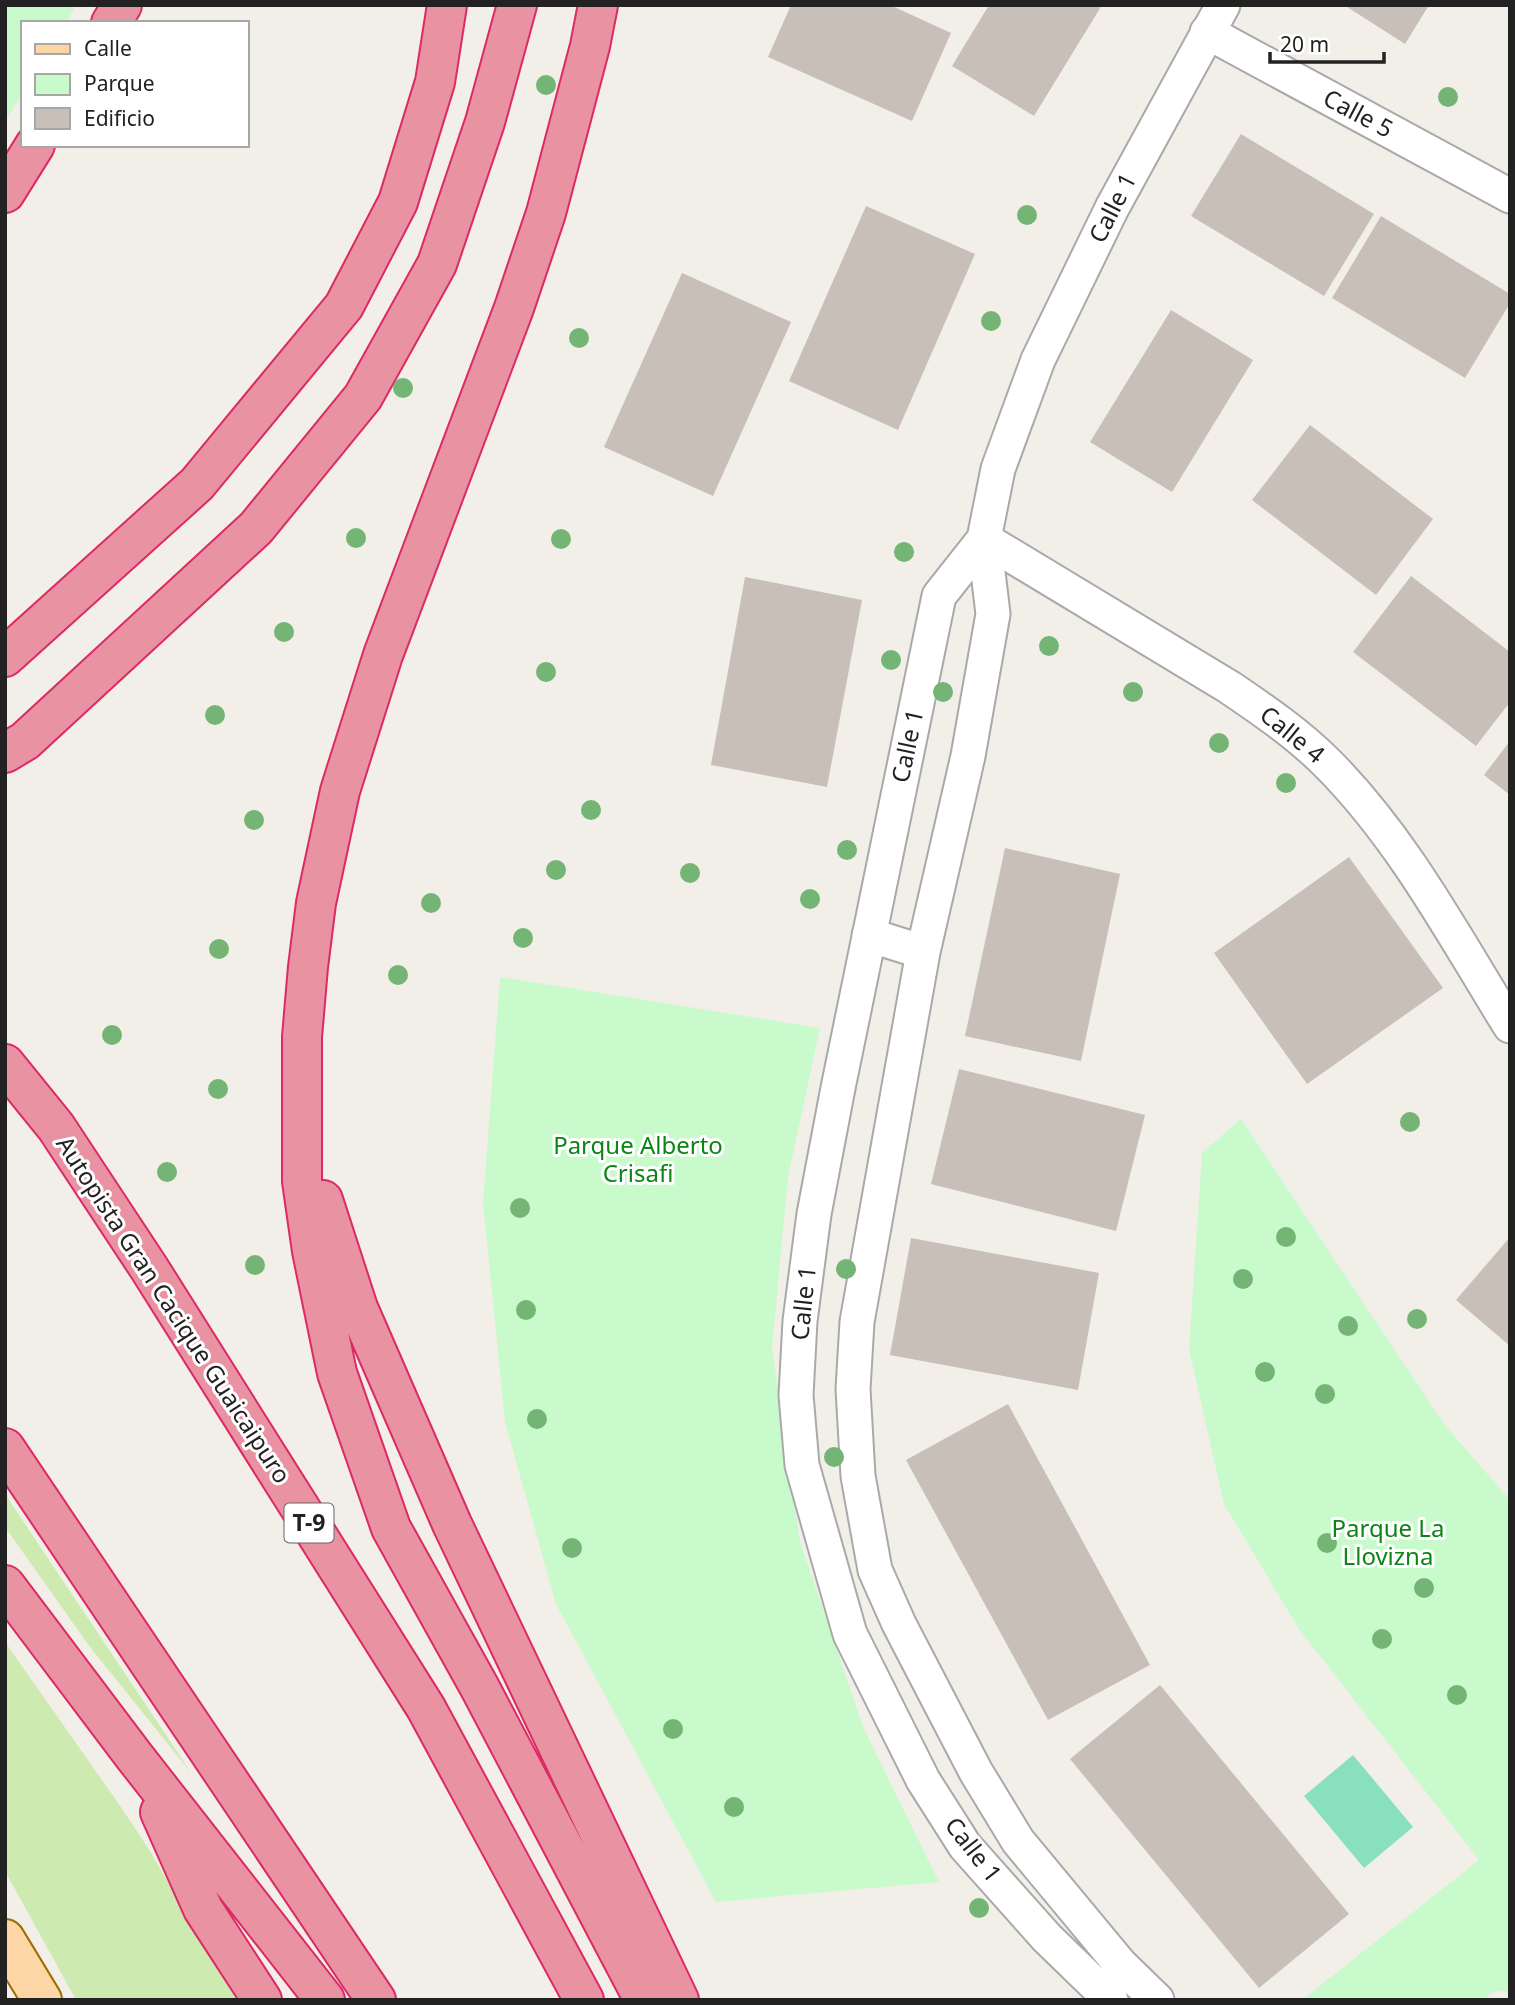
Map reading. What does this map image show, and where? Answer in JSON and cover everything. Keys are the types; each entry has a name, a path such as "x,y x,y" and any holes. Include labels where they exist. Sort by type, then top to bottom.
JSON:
{"highway":[{"path":"112,21 121,5"},
{"path":"5,657 197,484 344,306 398,202 435,82 447,5"},
{"path":"5,753 25,741 256,528 363,397 437,264 485,122 517,5"},
{"path":"598,5 590,46 546,213 514,308 383,656 340,791 316,902 308,967 302,1037 302,1181 312,1251 337,1373 391,1528 480,1688 644,2000"},
{"path":"5,193 34,147"},
{"name":"Autopista Gran Cacique Guaicaipuro","path":"5,1064 56,1128 149,1268 426,1708 584,2000"},
{"path":"302,1139 358,1308 447,1511 679,2000"},
{"path":"5,1448 376,2000"},
{"path":"5,1585 134,1756 325,2000"},
{"path":"134,1756 203,1909 262,2000"}],"main road":[{"path":"5,1938 42,2000"}],"street":[{"name":"Calle 5","path":"1215,19 1510,196"},
{"name":"Calle 1","path":"1157,2000 1120,1964 1018,1841 960,1742 899,1624 875,1570 858,1476 853,1389 857,1322 923,952 968,756 993,614 984,538 998,469 1038,360 1112,208 1215,19"},
{"name":"Calle 1","path":"984,538 939,596 814,1214 800,1321 796,1395 802,1465 850,1634 923,1780 965,1846 1047,1938 1111,2000"},
{"name":"Calle 4","path":"984,538 1230,687 1325,761 1371,813 1408,862 1510,1026"},
{"path":"869,935 923,952"},
{"path":"836,1589 875,1570"},
{"path":"923,1780 960,1742"}],"green space":[{"path":"5,5 76,5 67,21 21,21 21,96 5,121"},
{"name":"Parque Alberto Crisafi","path":"500,977 820,1028 788,1177 772,1347 800,1542 864,1729 939,1882 716,1902 556,1604 505,1422 483,1203"},
{"name":"Parque La Llovizna","path":"1241,1119 1444,1424 1510,1500 1510,1992 1494,1991 1483,2000 1303,1999 1479,1860 1299,1629 1224,1504 1189,1349 1202,1153"},
{"path":"5,1493 192,1774 90,1647 5,1527"},
{"path":"5,1642 150,1851 236,2000 76,2000 5,1871"},
{"path":"1353,1755 1413,1827 1364,1868 1304,1796"}],"building":[{"path":"791,5 890,5 951,33 912,121 768,57"},
{"path":"989,5 1102,5 1034,116 952,66"},
{"path":"1344,5 1429,5 1405,44"},
{"path":"1241,134 1374,214 1324,296 1191,216"},
{"path":"866,206 975,254 898,430 789,381"},
{"path":"1381,216 1510,294 1510,303 1465,378 1332,298"},
{"path":"682,273 791,322 713,496 604,447"},
{"path":"1171,310 1253,360 1172,492 1090,442"},
{"path":"1310,425 1433,519 1376,595 1252,500"},
{"path":"1411,576 1510,652 1510,702 1476,746 1353,652"},
{"path":"745,577 862,600 827,787 711,765"},
{"path":"1510,741 1510,795 1484,775"},
{"path":"1005,848 1120,874 1081,1061 965,1036"},
{"path":"1349,857 1443,988 1307,1084 1214,953"},
{"path":"959,1069 1145,1115 1116,1231 931,1184"},
{"path":"1510,1237 1510,1346 1456,1300"},
{"path":"911,1238 1099,1273 1078,1390 890,1355"},
{"path":"1008,1404 1150,1665 1048,1720 906,1460"},
{"path":"1160,1685 1349,1914 1259,1988 1070,1759"}]}
